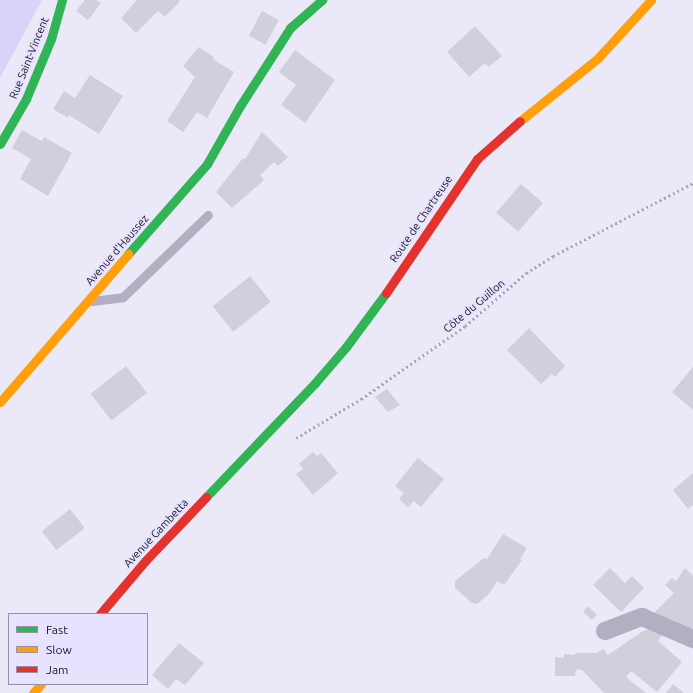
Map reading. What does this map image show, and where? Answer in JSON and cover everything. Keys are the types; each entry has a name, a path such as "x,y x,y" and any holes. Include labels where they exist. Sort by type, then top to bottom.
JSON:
{"main road":[{"name":"Rue Saint-Vincent","path":"0,144 26,99 51,39 62,0"},
{"name":"Avenue d'Haussez","path":"0,402 207,164 240,106 290,28 322,0"},
{"name":"Route de Chartreuse","path":"232,470 315,383 376,309 477,159 508,130 598,58 651,0"},
{"name":"Avenue Gambetta","path":"101,613 146,560 232,470"},
{"path":"33,693 40,685"}],"street":[{"path":"605,631 642,617 693,639"}],"lane":[{"path":"88,302 123,297 208,215"}],"path":[{"name":"Côte du Guillon","path":"272,427 283,437 297,438 316,428 466,326 526,273 553,256 693,183"}],"shaded area":[{"path":"0,0 42,0 0,78"}],"building":[{"path":"85,0 96,0 101,3 88,20 76,11"},
{"path":"137,0 180,1 165,17 158,11 136,33 121,18"},
{"path":"262,11 279,20 266,45 249,36"},
{"path":"475,26 502,56 489,67 485,63 469,77 447,52"},
{"path":"199,47 213,56 214,60 234,72 207,118 197,112 183,132 167,121 195,77 183,66"},
{"path":"295,50 335,80 305,123 281,105 296,85 279,72"},
{"path":"90,75 123,96 99,134 69,115 68,118 53,109 64,91 75,98"},
{"path":"22,130 42,141 44,137 72,153 48,196 20,179 31,159 12,148"},
{"path":"262,132 288,157 278,166 274,162 260,175 264,180 232,208 216,192 243,158 245,159"},
{"path":"521,184 543,203 518,232 496,213"},
{"path":"250,276 271,302 233,332 213,306"},
{"path":"529,328 565,366 555,377 552,374 541,384 507,350"},
{"path":"126,366 147,393 111,420 91,394"},
{"path":"693,367 693,410 672,392"},
{"path":"387,389 400,405 388,412 375,397"},
{"path":"313,452 317,456 321,453 338,473 313,495 296,474 303,469 299,464"},
{"path":"418,458 444,479 421,507 414,501 408,507 399,499 404,493 395,486"},
{"path":"693,473 693,505 688,509 673,490"},
{"path":"70,509 85,528 56,550 42,531"},
{"path":"503,534 527,548 520,559 522,560 504,585 497,581 489,594 477,604 472,603 455,588 455,581 484,558 487,559"},
{"path":"610,568 625,583 632,576 644,588 621,612 593,585"},
{"path":"685,568 693,576 693,631 654,613 674,593 665,585 672,578 676,581"},
{"path":"588,606 597,615 592,620 583,612"},
{"path":"652,628 663,634 658,641 682,662 657,692 631,671 626,677 646,693 604,693 582,670 576,669 575,676 555,676 555,657 564,658 564,654 575,655 575,653 596,653 604,649 608,655 643,631"},
{"path":"179,643 204,663 185,685 176,679 168,689 152,675"},
{"path":"673,684 684,693 666,693"}],"traffic: fast":[{"path":"0,144 26,99 51,39 62,0"},
{"path":"128,254 207,164 240,106 290,28 322,0"},
{"path":"206,497 315,383 346,347 386,293"}],"traffic: slow":[{"path":"520,121 598,58 651,0"},
{"path":"0,402 128,254"},
{"path":"33,693 40,685"}],"traffic: jam":[{"path":"386,293 477,159 520,121"},
{"path":"101,613 146,560 206,497"}]}
